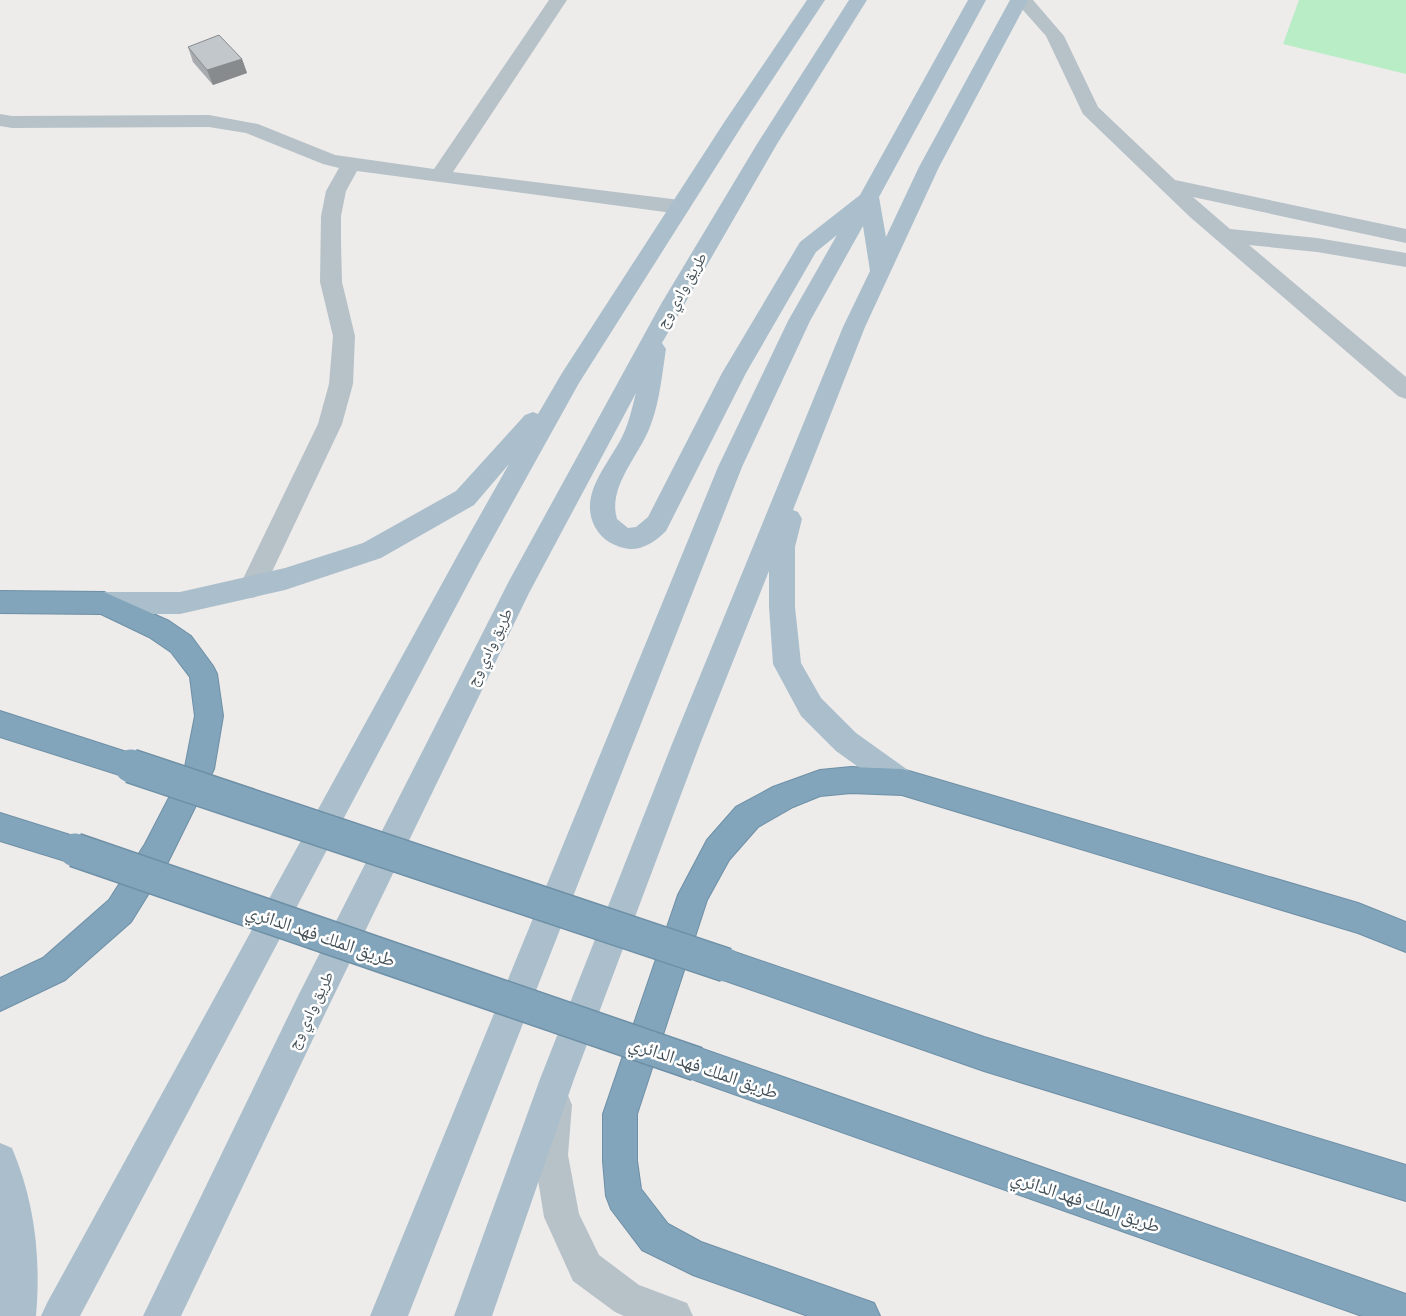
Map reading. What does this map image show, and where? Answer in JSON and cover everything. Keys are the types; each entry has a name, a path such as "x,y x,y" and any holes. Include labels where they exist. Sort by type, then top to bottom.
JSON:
{"highway":[{"path":"0,602 104,603 159,629 181,644 204,674 209,716 199,769 156,854 120,911 90,940 54,969 0,995"},
{"path":"0,724 129,765 726,965 984,1054 1406,1183"},
{"path":"860,1316 693,1258 655,1237 624,1196 620,1161 620,1114 693,895 718,850 747,817 783,797 820,783 851,780 902,782 1358,918 1406,938"},
{"name":"طريق الملك فهد الدائري","path":"0,827 75,850 697,1064 1406,1313"}],"main road":[{"path":"60,1316 470,556 570,379 816,0"},
{"name":"طريق وادي وج","path":"162,1316 310,1008 518,589 659,328 767,144 858,0"},
{"path":"389,1316 730,467 799,320 869,198 977,0"},
{"path":"473,1316 557,1079 690,735 854,327 929,167 1021,0"},
{"path":"659,328 646,402 635,434 602,497 605,525 612,532 630,540 644,536 657,524 734,373 808,247 869,198"},
{"path":"869,198 880,270"},
{"path":"104,603 180,603 285,579 372,551 413,530 465,498 570,379"},
{"path":"808,440 782,547 782,607 787,664 811,706 846,742 902,782"},
{"path":"0,1160 7,1177 15,1221 20,1287 17,1316"}],"street":[{"path":"440,176 558,0"},
{"path":"1021,0 1050,29 1090,110 1225,236 1406,390"},
{"path":"0,120 12,122 80,123 209,121 251,128 330,160 680,207"},
{"path":"252,587 330,424 341,384 344,336 331,282 330,225 336,191 352,163"},
{"path":"1169,185 1406,236"},
{"path":"1225,236 1317,245 1406,260"},
{"path":"557,1079 551,1155 562,1217 586,1268 628,1299 674,1316"}],"green space":[{"path":"1299,0 1406,0 1406,74 1283,44"}],"building":[{"path":"219,35 242,59 207,70 188,47"}]}
